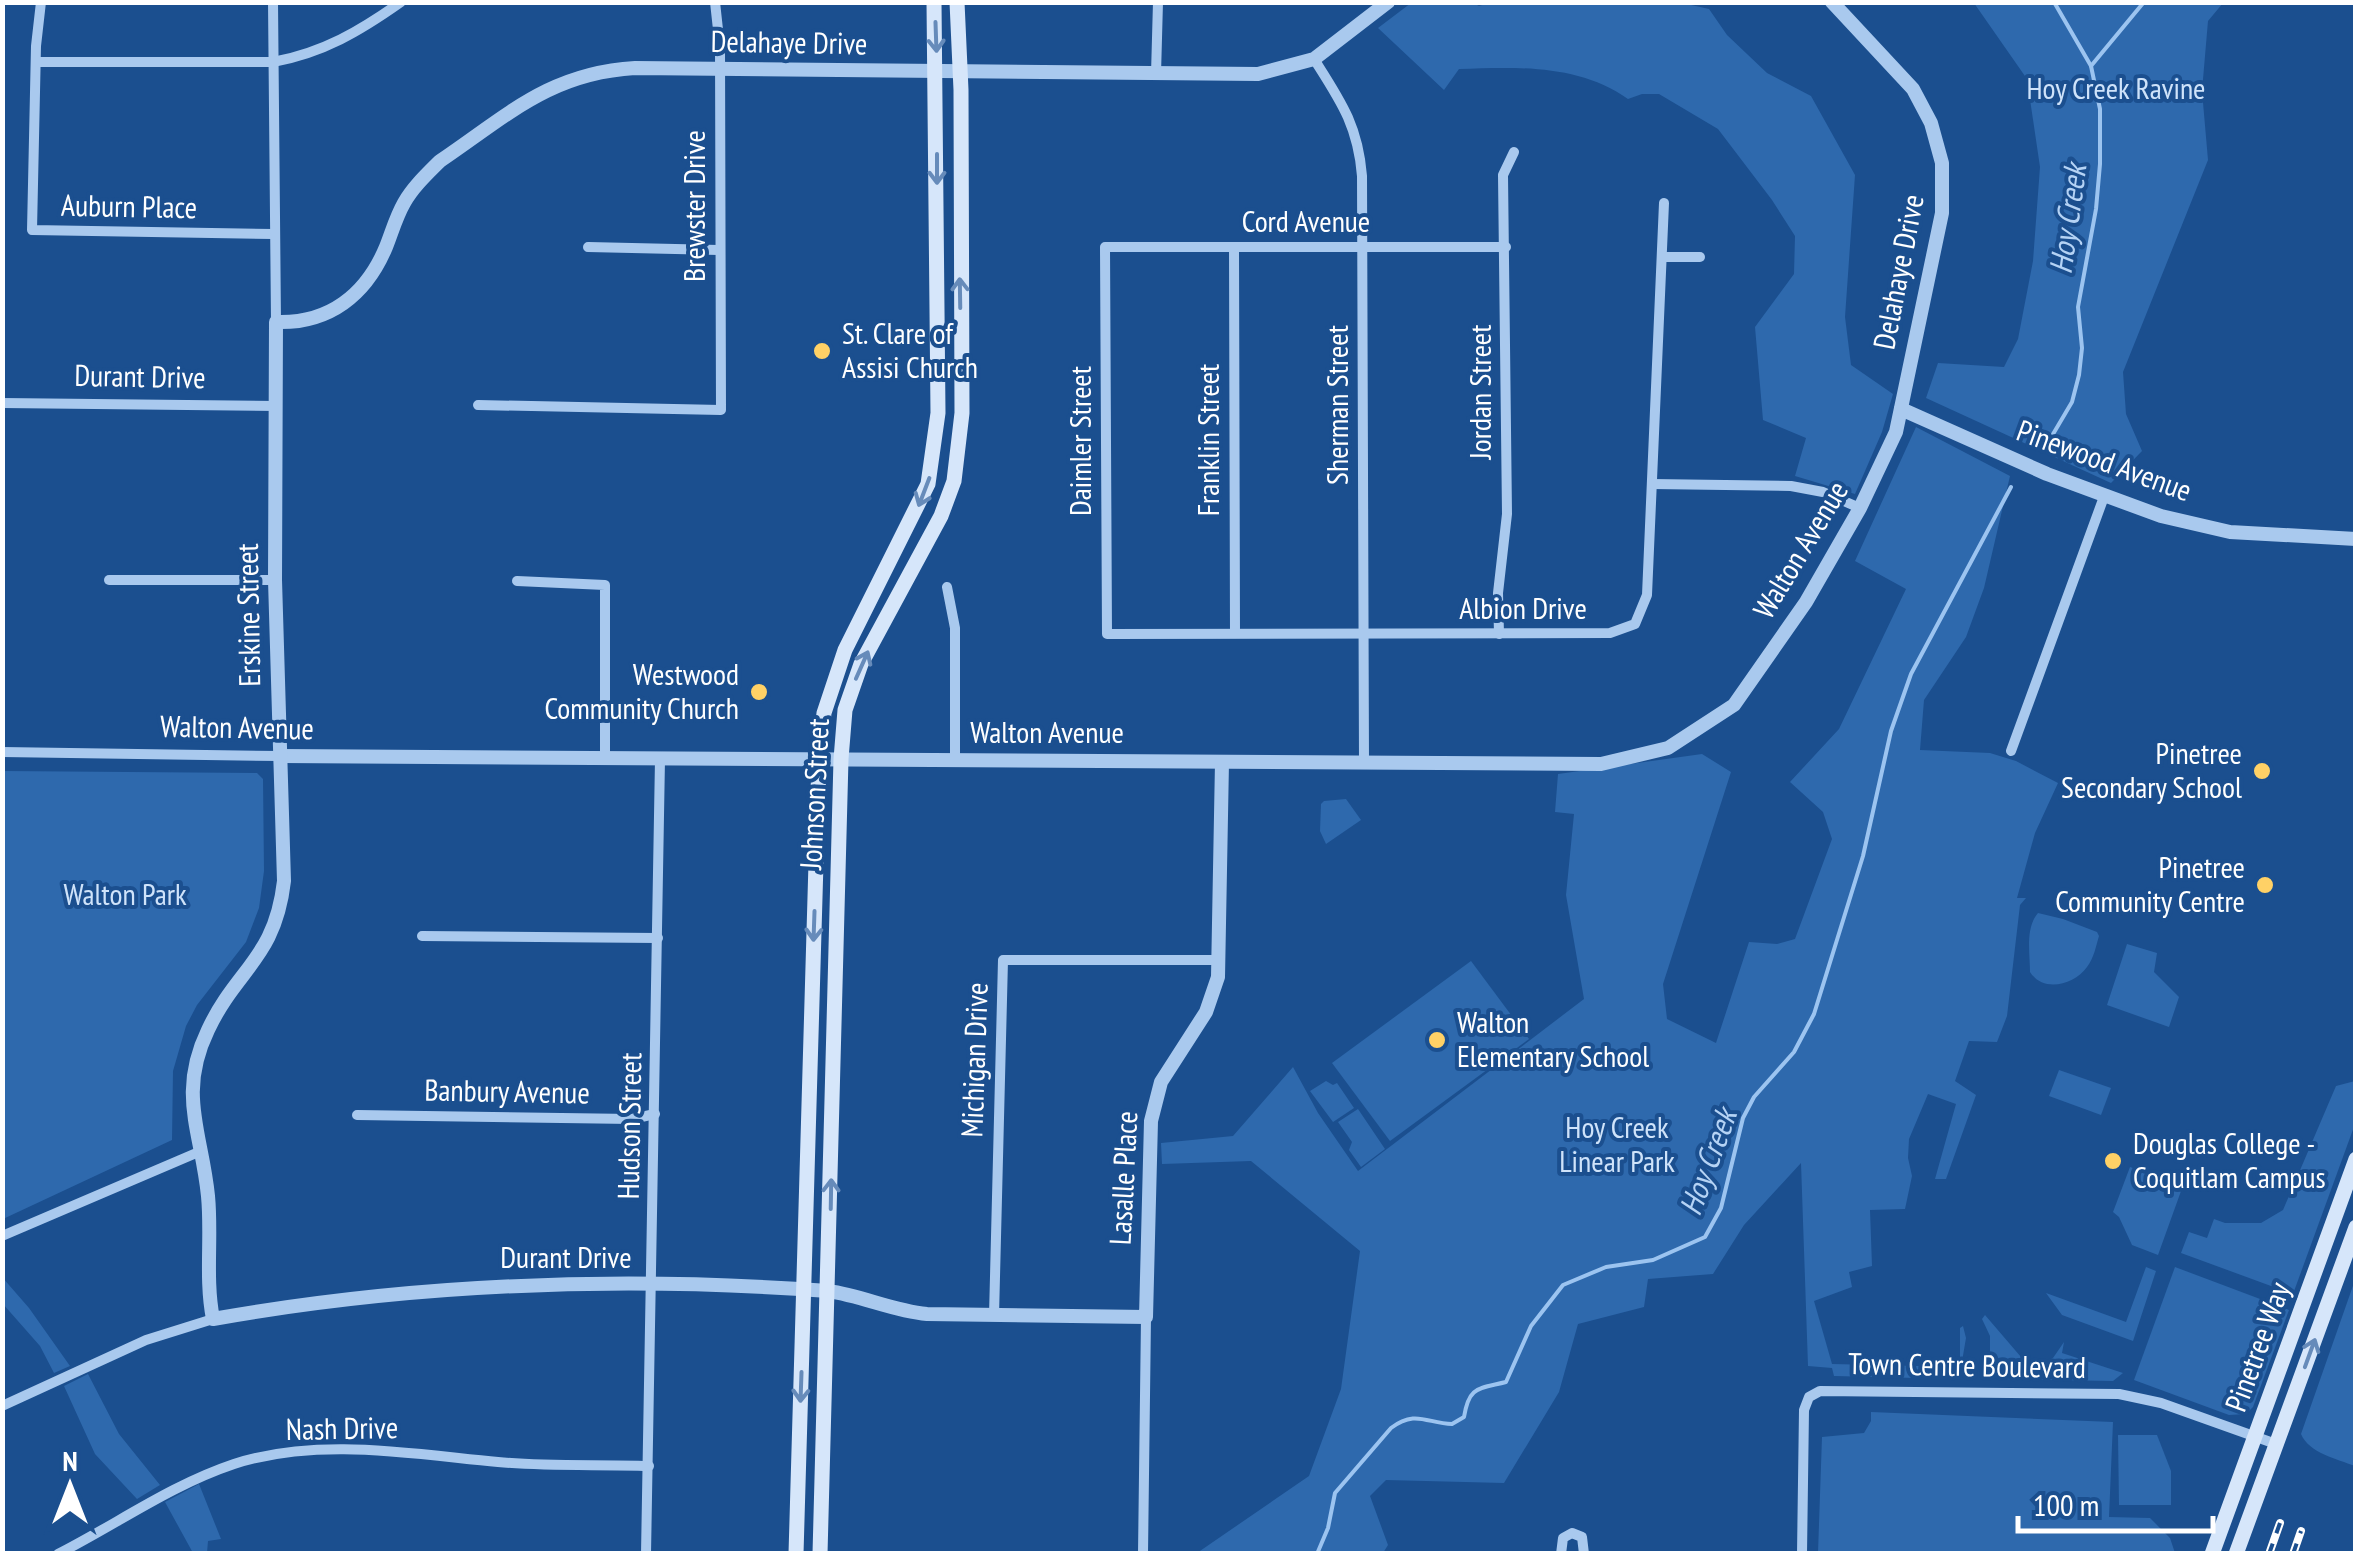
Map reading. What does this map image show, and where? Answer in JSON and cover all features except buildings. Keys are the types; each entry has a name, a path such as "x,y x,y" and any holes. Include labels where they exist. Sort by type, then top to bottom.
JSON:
{"main road":[{"name":"Johnson Street","path":"796,1554 819,759 824,712 845,650 923,498 934,455 938,413 934,2"},
{"name":"Johnson Street","path":"820,1554 845,710 860,664 941,516 954,481 962,412 957,2"},
{"name":"Pinetree Way","path":"2212,1554 2356,1159"},
{"name":"Pinetree Way","path":"2236,1554 2356,1227"}],"street":[{"name":"Auburn Place","path":"40,2 32,230 273,234"},
{"name":"Erskine Street","path":"214,1319 208,1261 208,1195 192,1110 192,1087 200,1048 226,998 260,958 276,924 282,904 284,859 275,580 272,2"},
{"path":"36,62 273,62 337,44 402,2"},
{"name":"Brewster Drive","path":"478,405 721,410 720,70 716,2"},
{"path":"1156,74 1158,2"},
{"name":"Delahaye Drive","path":"276,322 322,317 348,302 375,270 405,201 426,174 546,89 587,74 612,70 1258,74 1314,58 1388,2"},
{"name":"Delahaye Drive","path":"1832,2 1908,80 1931,123 1942,163 1942,213 1901,409"},
{"name":"Sherman Street","path":"1314,58 1348,111 1358,142 1362,176 1364,762"},
{"name":"Jordan Street","path":"1499,634 1498,593 1507,514 1503,175 1514,152"},
{"name":"Albion Drive","path":"1106,634 1610,633 1635,624 1647,595 1664,204"},
{"name":"Cord Avenue","path":"1106,247 1506,247"},
{"name":"Daimler Street","path":"1106,247 1106,634"},
{"name":"Franklin Street","path":"1234,247 1235,632"},
{"path":"588,248 719,250"},
{"path":"1662,257 1700,258"},
{"name":"Durant Drive","path":"2,404 277,406"},
{"name":"Pinewood Avenue","path":"1901,409 2048,474 2161,516 2230,532 2356,539"},
{"name":"Walton Avenue","path":"2,752 1602,764 1668,748 1734,705 1806,602 1860,508 1891,445 1901,409"},
{"path":"1652,484 1792,486 1823,492 1860,508"},
{"path":"2011,752 2105,494"},
{"path":"108,580 275,580"},
{"path":"516,581 606,585 605,758"},
{"path":"947,587 955,628 955,760"},
{"name":"Hudson Street","path":"646,1554 660,758"},
{"name":"Lasalle Place","path":"1143,1554 1151,1121 1154,1103 1170,1066 1206,1012 1218,977 1222,762"},
{"path":"422,936 658,938"},
{"name":"Michigan Drive","path":"994,1316 1003,960 1218,960"},
{"name":"Banbury Avenue","path":"357,1115 632,1119 655,1114"},
{"path":"2,1236 201,1151"},
{"name":"Durant Drive","path":"2,1406 146,1340 214,1319 331,1301 486,1285 828,1291 908,1313 1146,1318"},
{"name":"Town Centre Boulevard","path":"1802,1554 1804,1414 1808,1397 1820,1390 2110,1393 2152,1401 2276,1444"},
{"name":"Nash Drive","path":"58,1554 202,1476 264,1456 336,1450 413,1452 502,1462 650,1466"},
{"path":"1561,1554 1563,1538 1572,1533 1582,1537 1584,1554"}],"green space":[{"path":"1492,2 1678,2 1709,9 1727,35 1767,73 1811,96 1855,175 1845,317 1851,365 1893,394 1882,432 1855,494 1795,476 1806,438 1763,420 1755,327 1794,274 1795,236 1718,129 1659,94 1628,99 1589,79 1546,70 1459,69 1444,90 1378,28 1411,3 1479,6"},
{"name":"Hoy Creek Ravine","path":"1974,3 2223,3 2208,21 2202,91 2208,160 2123,372 2126,414 2142,451 2111,483 1926,398 1938,363 2004,367 2018,339 2033,261 2040,167 2027,79"},
{"name":"Hoy Creek Linear Park","path":"1916,427 2010,476 1984,588 1966,637 1924,700 1920,750 1990,753 2016,761 2058,783 2035,833 2017,898 2026,898 2020,905 2007,1016 1997,1042 1969,1041 1955,1081 1976,1095 1946,1179 1935,1179 1956,1104 1928,1094 1909,1139 1912,1176 1905,1209 1870,1210 1872,1266 1849,1272 1852,1287 1814,1301 1832,1364 1960,1367 1963,1326 1966,1338 1959,1379 1834,1376 1832,1368 1808,1366 1801,1163 1744,1225 1713,1274 1648,1279 1644,1307 1578,1324 1559,1392 1504,1483 1386,1480 1370,1496 1388,1545 1383,1553 1197,1553 1309,1476 1341,1389 1360,1251 1251,1161 1162,1164 1161,1143 1233,1136 1293,1067 1318,1113 1358,1171 1584,999 1566,895 1574,814 1555,812 1558,774 1702,754 1731,772 1663,984 1667,1019 1716,1043 1749,942 1777,944 1795,939 1832,839 1823,812 1790,782 1839,729 1906,589 1855,561"},
{"name":"Walton Park","path":"2,771 257,773 263,779 264,871 259,908 246,942 197,1005 186,1026 173,1071 172,1140 3,1219"},
{"path":"1346,799 1361,820 1326,844 1320,831 1321,804"},
{"path":"2038,913 2063,919 2099,936 2087,967 2067,982 2043,983 2030,972 2030,933"},
{"path":"2127,944 2157,953 2154,972 2179,997 2169,1027 2107,1005"},
{"path":"1471,961 1529,1039 1390,1141 1332,1063"},
{"path":"2059,1070 2111,1088 2101,1115 2049,1096"},
{"path":"1326,1081 1337,1083 1354,1108 1333,1122 1310,1091"},
{"path":"2355,1081 2355,1124 2293,1294 2181,1253 2189,1232 2207,1238 2214,1219 2225,1223 2261,1223 2283,1210 2336,1086"},
{"path":"1358,1109 1385,1149 1361,1167 1349,1150 1352,1142 1338,1122"},
{"path":"2130,1167 2161,1178 2164,1172 2185,1180 2158,1255 2132,1245 2113,1212"},
{"path":"2146,1267 2156,1271 2133,1341 2062,1315 2046,1293 2126,1322"},
{"path":"2175,1267 2289,1310 2253,1407 2246,1414 2229,1415 2134,1380"},
{"path":"2,1277 70,1366 54,1373 40,1346 3,1304"},
{"path":"2355,1280 2355,1466 2317,1451 2301,1434"},
{"path":"1985,1315 2027,1364 2034,1358 2045,1362 2053,1358 2064,1342 2062,1353 2123,1373 2113,1381 1998,1379 1990,1373 1990,1336 1982,1319"},
{"path":"88,1374 119,1434 160,1485 137,1499 95,1454 64,1386"},
{"path":"1871,1412 2113,1422 2109,1517 2150,1518 2170,1538 2175,1553 1818,1553 1822,1437 1864,1433"},
{"path":"2118,1435 2157,1435 2171,1471 2171,1505 2119,1505"},
{"path":"199,1484 221,1539 208,1541 207,1553 193,1553 165,1502"}],"waterway":[{"name":"Hoy Creek","path":"2046,446 2072,402 2079,375 2082,348 2078,307 2100,164 2100,109 2091,66 2054,2"},
{"path":"2091,66 2144,2"},
{"name":"Hoy Creek","path":"1317,1554 1328,1528 1335,1493 1391,1428 1408,1419 1452,1424 1464,1417 1476,1390 1506,1382 1531,1326 1563,1285 1606,1267 1653,1260 1705,1237 1721,1208 1743,1118 1754,1097 1794,1052 1814,1014 1863,856 1891,731 1911,674 2011,487"}],"railway":[{"path":"2269,1554 2280,1523"},
{"path":"2293,1554 2301,1531"}],"place":[{"name":"St. Clare of Assisi Church","path":"822,351"},
{"name":"Westwood Community Church","path":"759,692"},
{"name":"Pinetree Secondary School","path":"2262,771"},
{"name":"Pinetree Community Centre","path":"2265,885"},
{"name":"Walton Elementary School","path":"1437,1040"},
{"name":"Douglas College - Coquitlam Campus","path":"2113,1161"}]}
